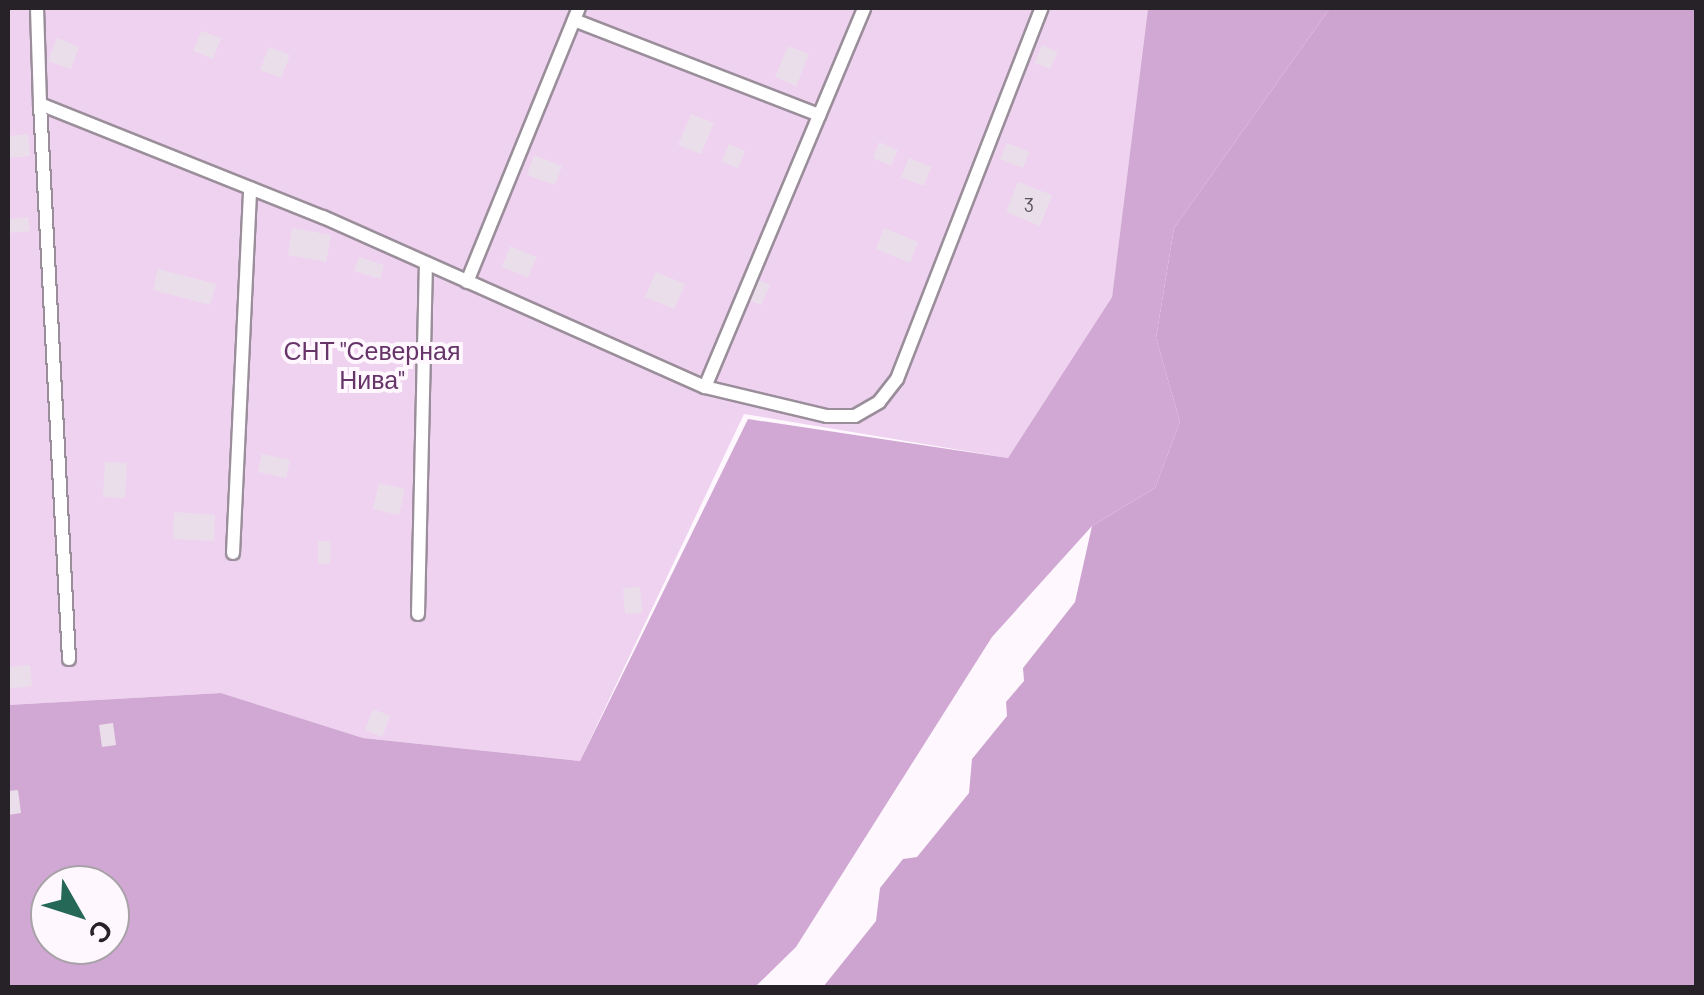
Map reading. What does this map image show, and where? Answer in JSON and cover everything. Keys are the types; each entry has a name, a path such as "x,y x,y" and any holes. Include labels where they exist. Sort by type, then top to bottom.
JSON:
{"lane":[{"path":"36,8 69,658"},
{"path":"705,387 864,8"},
{"path":"40,104 250,188 705,387 827,416 856,416 879,402 897,379 1042,8"},
{"path":"467,282 576,14 819,115"},
{"path":"233,553 250,188"},
{"path":"418,614 426,263"}],"green space":[{"name":"СНТ \"Северная Нива\"","path":"8,8 1148,8 1112,297 1008,458 744,414 580,761 363,738 221,693 8,705"}],"shaded area":[{"path":"1148,8 1330,8 1174,228 1156,338 1180,422 1155,488 1092,526 992,637 796,947 755,987 8,988 8,705 221,693 363,738 580,761 748,419 1008,458 1112,297"},
{"path":"1330,8 1696,8 1696,987 823,987 876,921 880,888 903,859 917,857 969,793 972,759 1007,716 1006,702 1024,681 1023,668 1075,602 1092,526 1155,488 1180,422 1156,338 1174,228"}],"building":[{"path":"201,31 221,38 213,59 193,51"},
{"path":"57,38 79,47 71,69 48,61"},
{"path":"1042,45 1058,52 1050,69 1035,63"},
{"path":"788,46 809,54 796,86 775,77"},
{"path":"269,47 290,55 281,78 260,70"},
{"path":"691,114 714,123 701,154 678,145"},
{"path":"28,134 30,156 8,158 8,136"},
{"path":"879,142 898,150 891,166 873,158"},
{"path":"1007,143 1029,152 1023,168 1000,159"},
{"path":"729,144 745,151 738,168 722,162"},
{"path":"534,155 562,166 555,185 527,175"},
{"path":"909,158 931,167 924,186 901,177"},
{"path":"1018,182 1052,195 1040,226 1006,212"},
{"path":"28,217 30,231 8,233 8,219"},
{"path":"292,228 331,235 326,262 288,255"},
{"path":"884,228 918,242 910,263 876,249"},
{"path":"510,246 537,257 528,277 502,267"},
{"path":"359,257 384,265 380,279 354,271"},
{"path":"158,269 216,284 210,305 153,290"},
{"path":"656,272 685,284 674,309 645,297"},
{"path":"758,280 770,285 761,305 749,300"},
{"path":"262,454 290,460 286,478 258,472"},
{"path":"105,462 127,463 125,498 103,497"},
{"path":"379,483 405,489 399,515 373,509"},
{"path":"174,512 215,515 214,541 173,539"},
{"path":"318,541 331,541 330,564 318,564"},
{"path":"640,587 642,613 625,614 623,588"},
{"path":"30,665 32,686 8,689 8,667"},
{"path":"373,709 390,716 382,737 365,730"},
{"path":"113,723 116,745 102,747 99,725"},
{"path":"18,790 21,813 8,815 8,791"}]}
